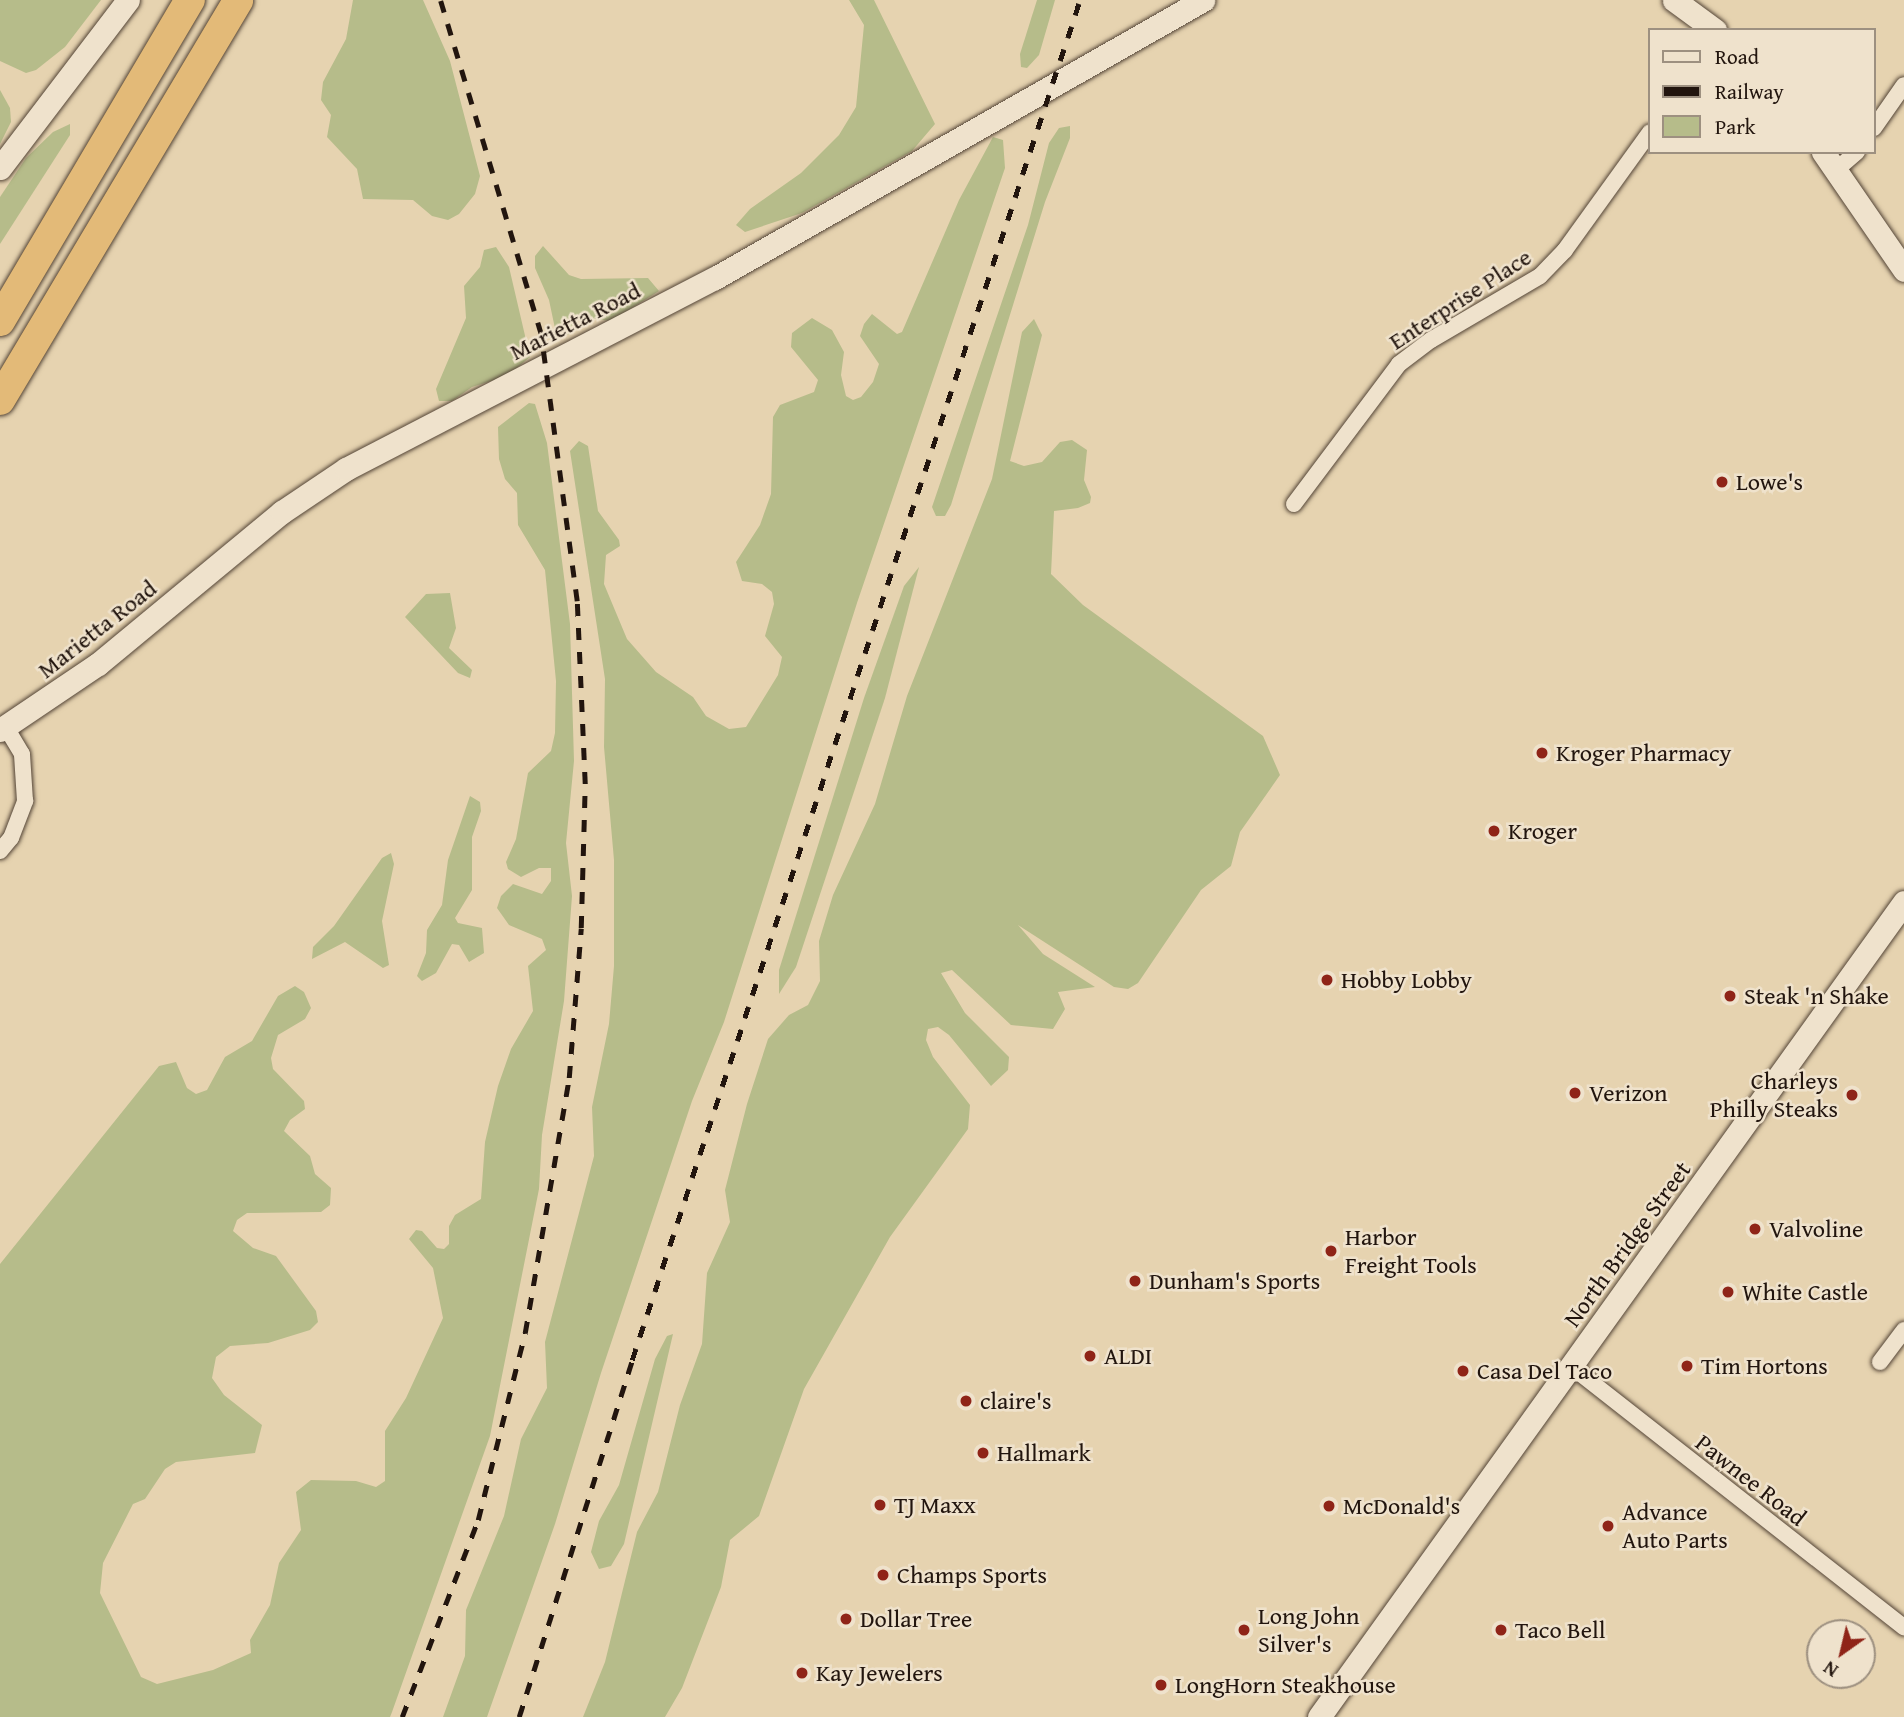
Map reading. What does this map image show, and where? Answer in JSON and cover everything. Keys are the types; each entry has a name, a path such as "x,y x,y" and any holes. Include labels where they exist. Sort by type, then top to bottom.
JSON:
{"highway":[{"path":"0,321 190,0"},
{"path":"0,400 238,0"}],"street":[{"path":"0,168 128,0"},
{"name":"Marietta Road","path":"3,728 97,664 282,512 346,469 715,278 1203,0"},
{"path":"1674,0 1712,28"},
{"path":"1876,125 1904,85"},
{"name":"Enterprise Place","path":"1294,504 1399,364 1431,340 1540,276 1565,250 1648,135"},
{"path":"1851,154 1829,161 1904,270"},
{"path":"0,852 11,838 26,801 22,754 3,728"},
{"name":"North Bridge Street","path":"1319,1717 1904,902"},
{"path":"1880,1362 1904,1330"},
{"name":"Pawnee Road","path":"1572,1367 1904,1627"}],"green space":[{"path":"0,0 101,0 65,47 36,70 26,73 0,61"},
{"path":"353,0 423,0 450,61 480,176 475,194 459,214 448,220 432,216 413,200 363,199 357,169 327,137 331,115 321,100 323,82 346,39"},
{"path":"849,0 874,0 935,124 912,151 802,213 745,232 736,225 750,209 801,173 839,135 856,107 864,25"},
{"path":"1037,0 1055,0 1039,55 1027,68 1021,67 1020,54"},
{"path":"0,90 10,108 11,122 0,144"},
{"path":"70,124 70,135 0,244 0,197 26,158 53,132"},
{"path":"1070,126 1070,138 1045,202 951,505 945,516 936,516 932,507 1028,225 1049,143 1059,128"},
{"path":"993,137 1003,140 1005,168 857,603 724,1022 692,1101 601,1373 555,1524 487,1717 443,1717 465,1656 466,1610 504,1516 521,1439 547,1388 545,1342 594,1156 592,1107 609,1024 614,966 614,860 604,747 605,679 570,451 579,441 588,446 598,511 619,540 620,546 606,555 604,584 627,639 656,672 693,697 706,716 729,729 746,727 778,675 782,657 765,636 774,604 772,592 762,584 742,581 736,562 760,525 771,494 773,417 780,405 814,392 818,380 791,347 792,333 812,318 832,330 844,352 841,375 846,396 853,400 861,397 873,382 879,364 860,336 864,324 872,314 897,334 902,332 959,200"},
{"path":"543,246 569,275 581,279 648,278 659,291 611,321 580,317 573,333 557,338 549,300 535,268 535,256"},
{"path":"496,247 509,267 530,357 507,376 472,387 452,401 439,401 436,389 466,318 464,286 480,267 484,250"},
{"path":"1034,319 1042,335 1010,461 1024,466 1042,462 1060,442 1072,440 1087,450 1084,480 1091,497 1090,503 1078,508 1054,511 1051,574 1083,605 1263,736 1280,775 1240,832 1231,866 1201,890 1138,983 1128,989 1114,987 1018,925 1043,954 1095,987 1058,992 1065,1009 1053,1029 1011,1025 952,970 941,973 965,1013 1009,1057 1008,1070 991,1086 949,1035 938,1027 928,1029 926,1040 933,1057 970,1105 968,1129 890,1237 804,1389 759,1516 730,1540 721,1587 682,1688 665,1717 583,1717 605,1662 637,1532 658,1492 680,1405 702,1344 707,1273 730,1222 725,1190 747,1104 768,1039 789,1015 808,1005 820,981 819,941 833,895 875,804 907,696 992,479 1022,332"},
{"path":"529,403 535,404 547,443 570,624 574,761 566,843 572,896 564,1001 542,1135 539,1189 490,1436 390,1717 0,1717 0,1264 159,1066 176,1062 187,1088 196,1094 207,1090 225,1057 252,1041 278,996 295,986 304,992 311,1008 305,1019 278,1035 271,1058 273,1069 304,1101 305,1109 290,1120 284,1131 310,1156 315,1174 331,1188 330,1205 321,1212 247,1213 237,1220 233,1231 253,1248 276,1256 316,1311 318,1322 310,1330 268,1343 230,1346 216,1357 212,1378 224,1395 262,1425 255,1453 176,1462 165,1469 145,1499 133,1504 103,1563 100,1593 141,1677 157,1684 213,1670 251,1653 250,1640 270,1605 279,1563 301,1530 296,1492 311,1480 356,1481 376,1487 385,1481 385,1431 406,1398 443,1318 433,1268 409,1239 416,1230 422,1231 437,1248 444,1249 449,1244 449,1226 455,1215 481,1199 485,1142 498,1086 511,1049 533,1011 528,966 546,950 542,939 509,925 497,908 501,896 513,884 542,894 551,881 551,868 539,868 521,877 508,869 506,862 516,839 528,773 551,751 555,733 556,681 545,570 518,525 517,493 505,479 499,459 498,427"},
{"path":"919,567 885,698 796,967 779,994 779,970 864,698 904,586"},
{"path":"450,593 456,628 449,648 472,670 470,678 458,673 405,617 426,594"},
{"path":"470,796 480,802 481,811 472,837 472,890 455,918 458,923 482,928 484,953 469,962 459,945 452,944 436,973 422,981 417,976 426,953 427,930 442,905 448,860"},
{"path":"391,853 394,864 382,921 389,965 383,968 345,942 312,959 313,947 334,926 382,858"},
{"path":"673,1334 624,1544 611,1566 599,1569 591,1552 599,1521 619,1485 655,1359 667,1336"}],"railway":[{"path":"402,1717 478,1520 525,1333 569,1078 581,928 585,784 577,601 541,334 440,0"},
{"path":"519,1717 632,1360 1080,0"}],"place":[{"name":"Lowe's","path":"1722,482"},
{"name":"Kroger Pharmacy","path":"1542,753"},
{"name":"Kroger","path":"1494,831"},
{"name":"Hobby Lobby","path":"1327,980"},
{"name":"Steak 'n Shake","path":"1730,996"},
{"name":"Verizon","path":"1575,1093"},
{"name":"Charleys Philly Steaks","path":"1852,1095"},
{"name":"Valvoline","path":"1755,1229"},
{"name":"Harbor Freight Tools","path":"1331,1251"},
{"name":"Dunham's Sports","path":"1135,1281"},
{"name":"White Castle","path":"1728,1292"},
{"name":"ALDI","path":"1090,1356"},
{"name":"Tim Hortons","path":"1687,1366"},
{"name":"Casa Del Taco","path":"1463,1371"},
{"name":"claire's","path":"966,1401"},
{"name":"Hallmark","path":"983,1453"},
{"name":"TJ Maxx","path":"880,1505"},
{"name":"McDonald's","path":"1329,1506"},
{"name":"Advance Auto Parts","path":"1608,1526"},
{"name":"Champs Sports","path":"883,1575"},
{"name":"Dollar Tree","path":"846,1619"},
{"name":"Long John Silver's","path":"1244,1630"},
{"name":"Taco Bell","path":"1501,1630"},
{"name":"Kay Jewelers","path":"802,1673"},
{"name":"LongHorn Steakhouse","path":"1161,1685"}]}
